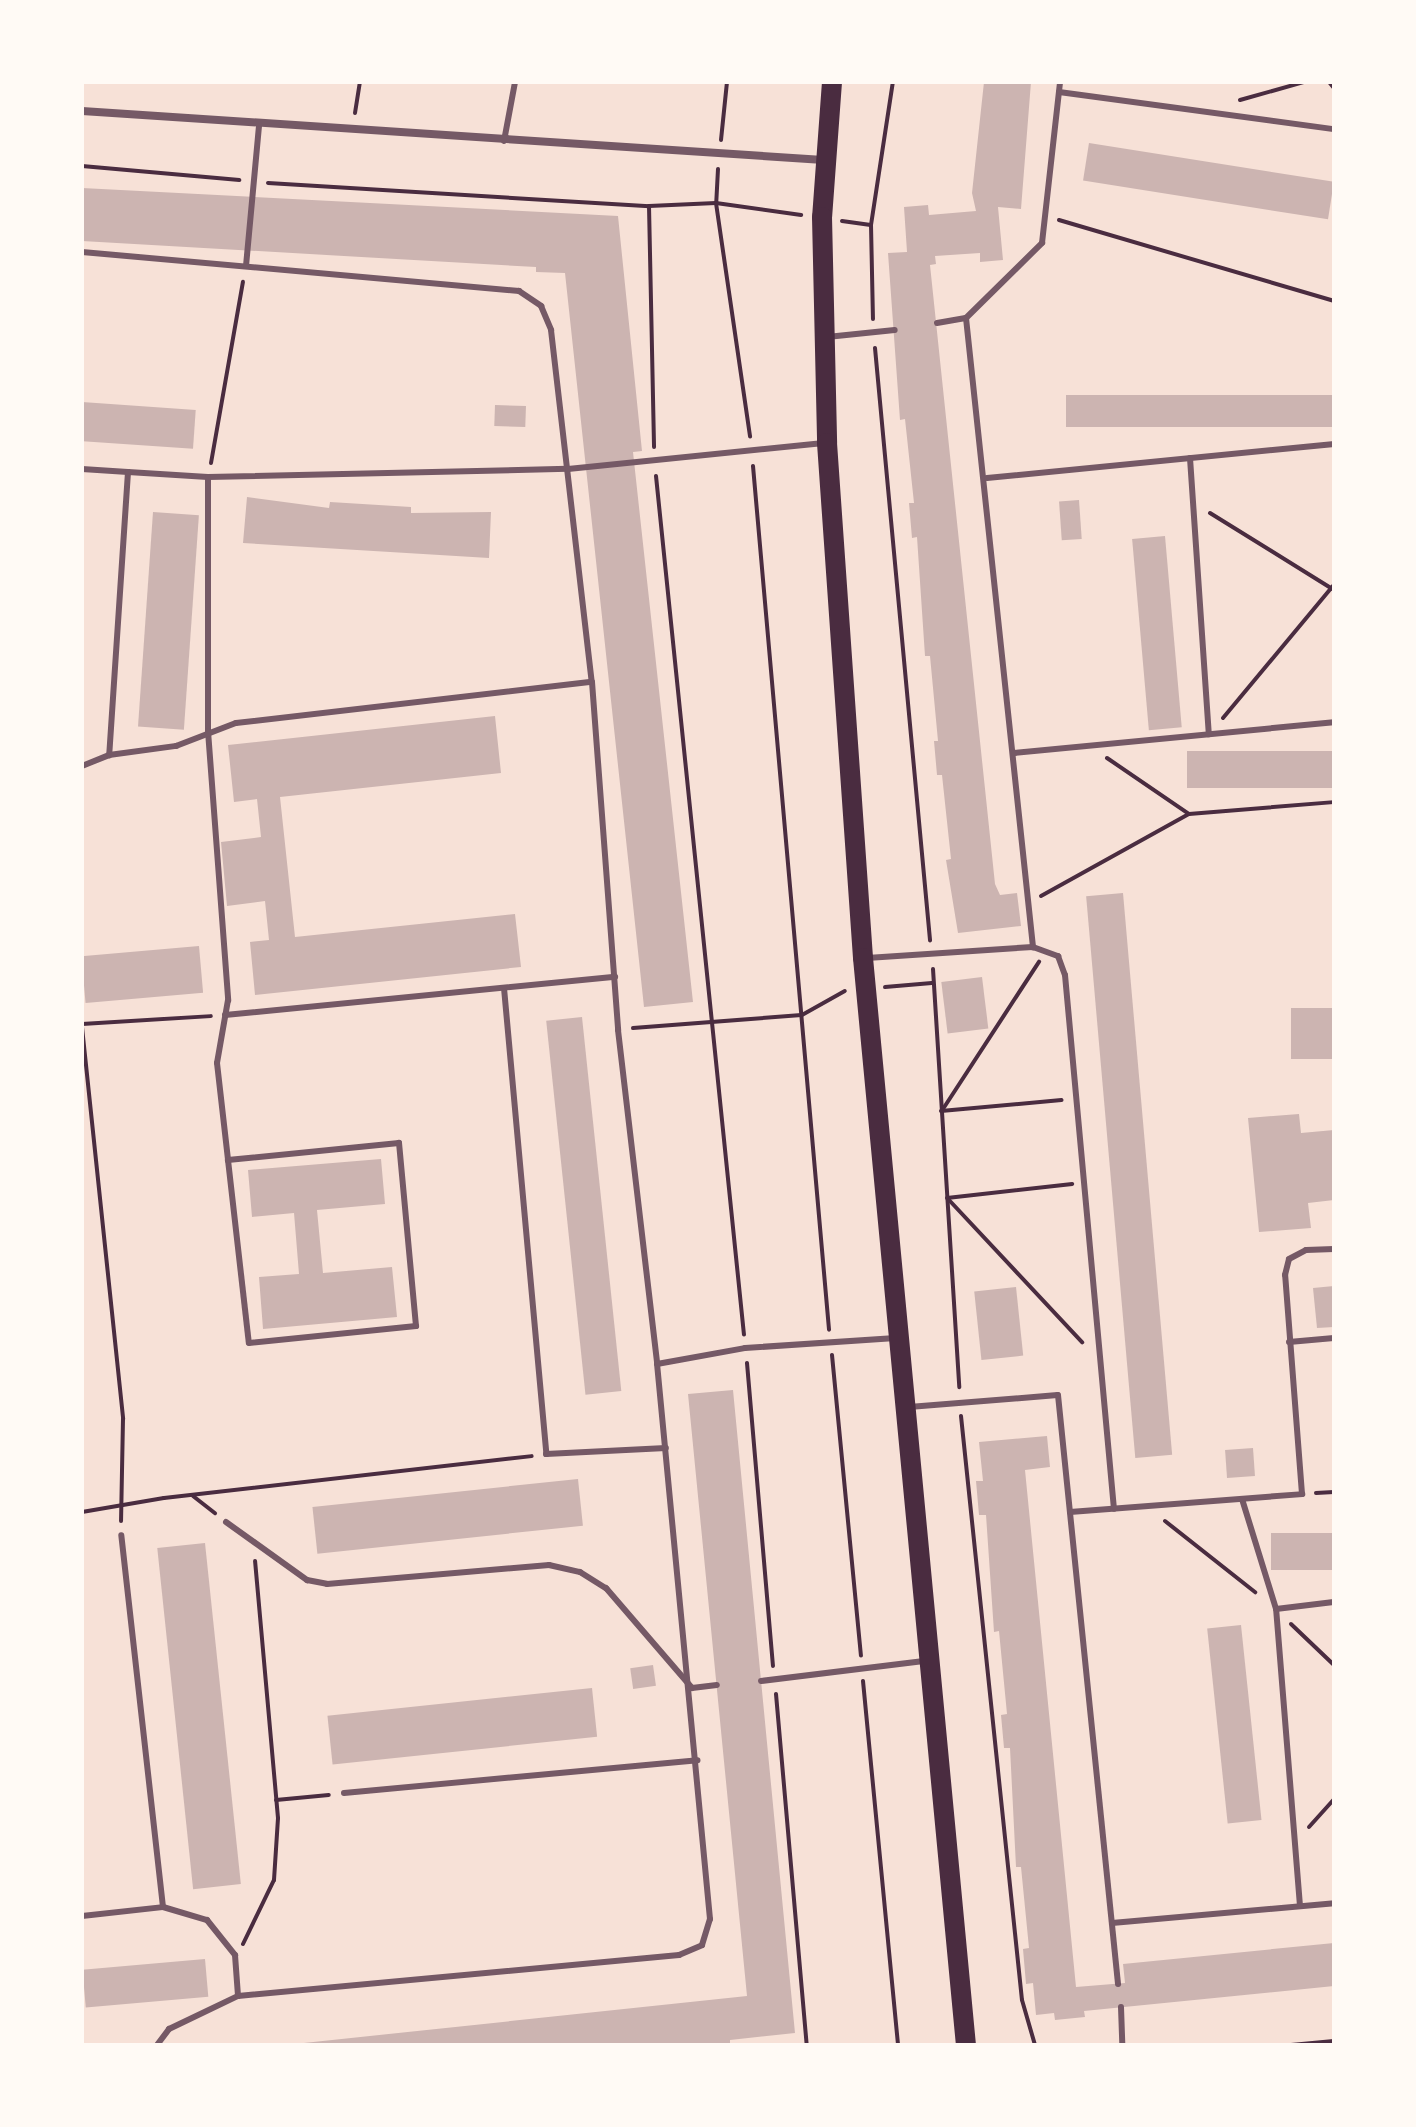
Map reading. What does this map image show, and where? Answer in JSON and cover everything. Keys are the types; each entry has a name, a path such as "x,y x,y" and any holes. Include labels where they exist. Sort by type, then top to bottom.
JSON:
{"main road":[{"path":"832,82 822,217 821,338 827,443 863,958 909,1407 966,2045"}],"street":[{"path":"82,111 259,126 826,160"}],"lane":[{"path":"504,141 515,82"},
{"path":"937,323 966,318 1042,243 1060,82"},
{"path":"1059,92 1334,129"},
{"path":"246,266 259,126"},
{"path":"82,252 519,291 541,306 551,330 592,682 618,1030 692,1688 710,1919 702,1945 679,1955 238,1996 169,2029 157,2045"},
{"path":"966,318 987,478 1033,947"},
{"path":"821,338 895,330"},
{"path":"82,469 208,477 568,469 827,443"},
{"path":"987,478 1334,444"},
{"path":"1190,458 1209,734"},
{"path":"109,755 128,472"},
{"path":"208,477 208,731 225,1015 217,1063 228,1160 249,1343 416,1326 399,1143 228,1160"},
{"path":"82,766 109,755 176,746 208,731 236,723 592,682"},
{"path":"1014,753 1334,722"},
{"path":"863,958 1033,947 1058,956 1065,975 1114,1509"},
{"path":"225,1015 615,977"},
{"path":"504,988 546,1454 666,1448"},
{"path":"1070,1512 1302,1494 1289,1342 1289,1259 1306,1250 1334,1249"},
{"path":"657,1364 745,1348 902,1338"},
{"path":"1289,1342 1334,1338"},
{"path":"909,1407 1058,1395 1118,1984"},
{"path":"1242,1499 1276,1609 1300,1906"},
{"path":"226,1522 307,1580 327,1584 549,1565 580,1572 606,1588 692,1688"},
{"path":"121,1535 163,1907"},
{"path":"1276,1609 1334,1602"},
{"path":"761,1681 932,1660"},
{"path":"692,1688 717,1685"},
{"path":"344,1793 697,1760"},
{"path":"1112,1923 1334,1903"},
{"path":"82,1916 163,1907 207,1920 235,1955 238,1996"},
{"path":"1121,2007 1122,2045"}],"path":[{"path":"352,131 360,82"},
{"path":"727,82 716,203 752,449 831,1342 898,2045"},
{"path":"893,82 871,225 873,332 932,955 960,1401 1022,2000 1035,2045"},
{"path":"1204,111 1304,82"},
{"path":"1329,82 1334,88"},
{"path":"82,166 254,182 649,206 716,203 871,225"},
{"path":"649,206 654,459 745,1348 807,2045"},
{"path":"1045,215 1334,301"},
{"path":"208,477 246,266"},
{"path":"1193,503 1333,588 1209,734"},
{"path":"1089,746 1189,814"},
{"path":"1029,902 1189,814 1334,802"},
{"path":"941,1111 1046,952"},
{"path":"618,1030 802,1015 842,991 933,983"},
{"path":"121,1535 123,1419 82,1025 225,1015"},
{"path":"941,1111 1076,1099"},
{"path":"947,1198 1084,1183"},
{"path":"947,1198 1101,1363"},
{"path":"82,1512 192,1495 546,1454"},
{"path":"192,1495 226,1522"},
{"path":"1147,1507 1276,1609 1334,1665"},
{"path":"235,1955 258,1922 274,1880 276,1800 253,1541"},
{"path":"276,1800 344,1793"},
{"path":"1295,1842 1334,1799"},
{"path":"1291,2045 1334,2041"}],"building":[{"path":"984,82 1031,82 1021,209 998,207 1003,260 980,262 980,253 935,256 936,264 930,265 995,884 1000,895 1017,893 1021,926 958,933 946,860 951,859 942,775 937,775 934,741 938,741 930,656 925,656 917,537 912,538 909,503 914,503 905,419 900,420 888,253 907,252 904,207 928,205 929,215 976,211 972,193"},
{"path":"1089,143 1334,182 1328,219 1083,181"},
{"path":"82,188 618,216 642,451 633,452 693,1002 644,1007 565,273 536,272 536,267 82,241"},
{"path":"1066,395 1334,395 1334,427 1066,427"},
{"path":"82,402 196,410 193,449 82,441"},
{"path":"495,405 526,406 525,427 494,426"},
{"path":"247,497 329,508 330,502 411,507 411,513 491,512 489,558 243,543"},
{"path":"1079,500 1082,539 1062,540 1059,501"},
{"path":"153,512 199,515 184,730 138,726"},
{"path":"1165,536 1182,727 1149,730 1132,539"},
{"path":"495,716 501,773 280,797 295,937 515,914 521,967 255,995 250,942 269,940 265,901 227,906 221,842 261,837 257,799 234,802 228,745"},
{"path":"1187,751 1334,751 1334,788 1187,788"},
{"path":"1123,893 1172,1455 1135,1458 1086,896"},
{"path":"199,946 203,993 86,1003 82,956"},
{"path":"982,977 988,1029 948,1034 941,982"},
{"path":"1291,1008 1334,1008 1334,1059 1291,1059"},
{"path":"582,1017 621,1391 585,1395 546,1021"},
{"path":"1299,1114 1301,1133 1334,1130 1334,1200 1308,1203 1311,1228 1259,1232 1248,1118"},
{"path":"381,1159 385,1204 317,1210 323,1273 392,1267 397,1317 263,1329 259,1277 299,1274 294,1213 252,1217 248,1170"},
{"path":"1334,1286 1334,1327 1317,1328 1313,1288"},
{"path":"1016,1287 1023,1356 981,1360 974,1291"},
{"path":"733,1390 795,2033 730,2040 730,2045 285,2045 747,1996 688,1394"},
{"path":"1047,1436 1050,1467 1025,1470 1076,1987 1125,1983 1123,1964 1334,1943 1334,1986 1084,2011 1085,2017 1055,2020 1054,2013 1036,2015 1033,1983 1026,1984 1023,1949 1029,1948 1021,1867 1016,1867 1010,1748 1004,1748 1001,1715 1007,1714 999,1631 994,1632 986,1515 979,1515 976,1481 983,1481 979,1442"},
{"path":"1253,1448 1255,1476 1227,1478 1225,1450"},
{"path":"578,1479 583,1526 317,1554 312,1507"},
{"path":"1271,1533 1334,1533 1334,1570 1271,1570"},
{"path":"205,1543 241,1884 193,1889 157,1548"},
{"path":"1241,1625 1261,1820 1228,1823 1207,1629"},
{"path":"653,1665 656,1686 633,1689 630,1668"},
{"path":"592,1688 597,1737 333,1765 327,1716"},
{"path":"205,1959 208,1997 86,2008 82,1970"}]}
